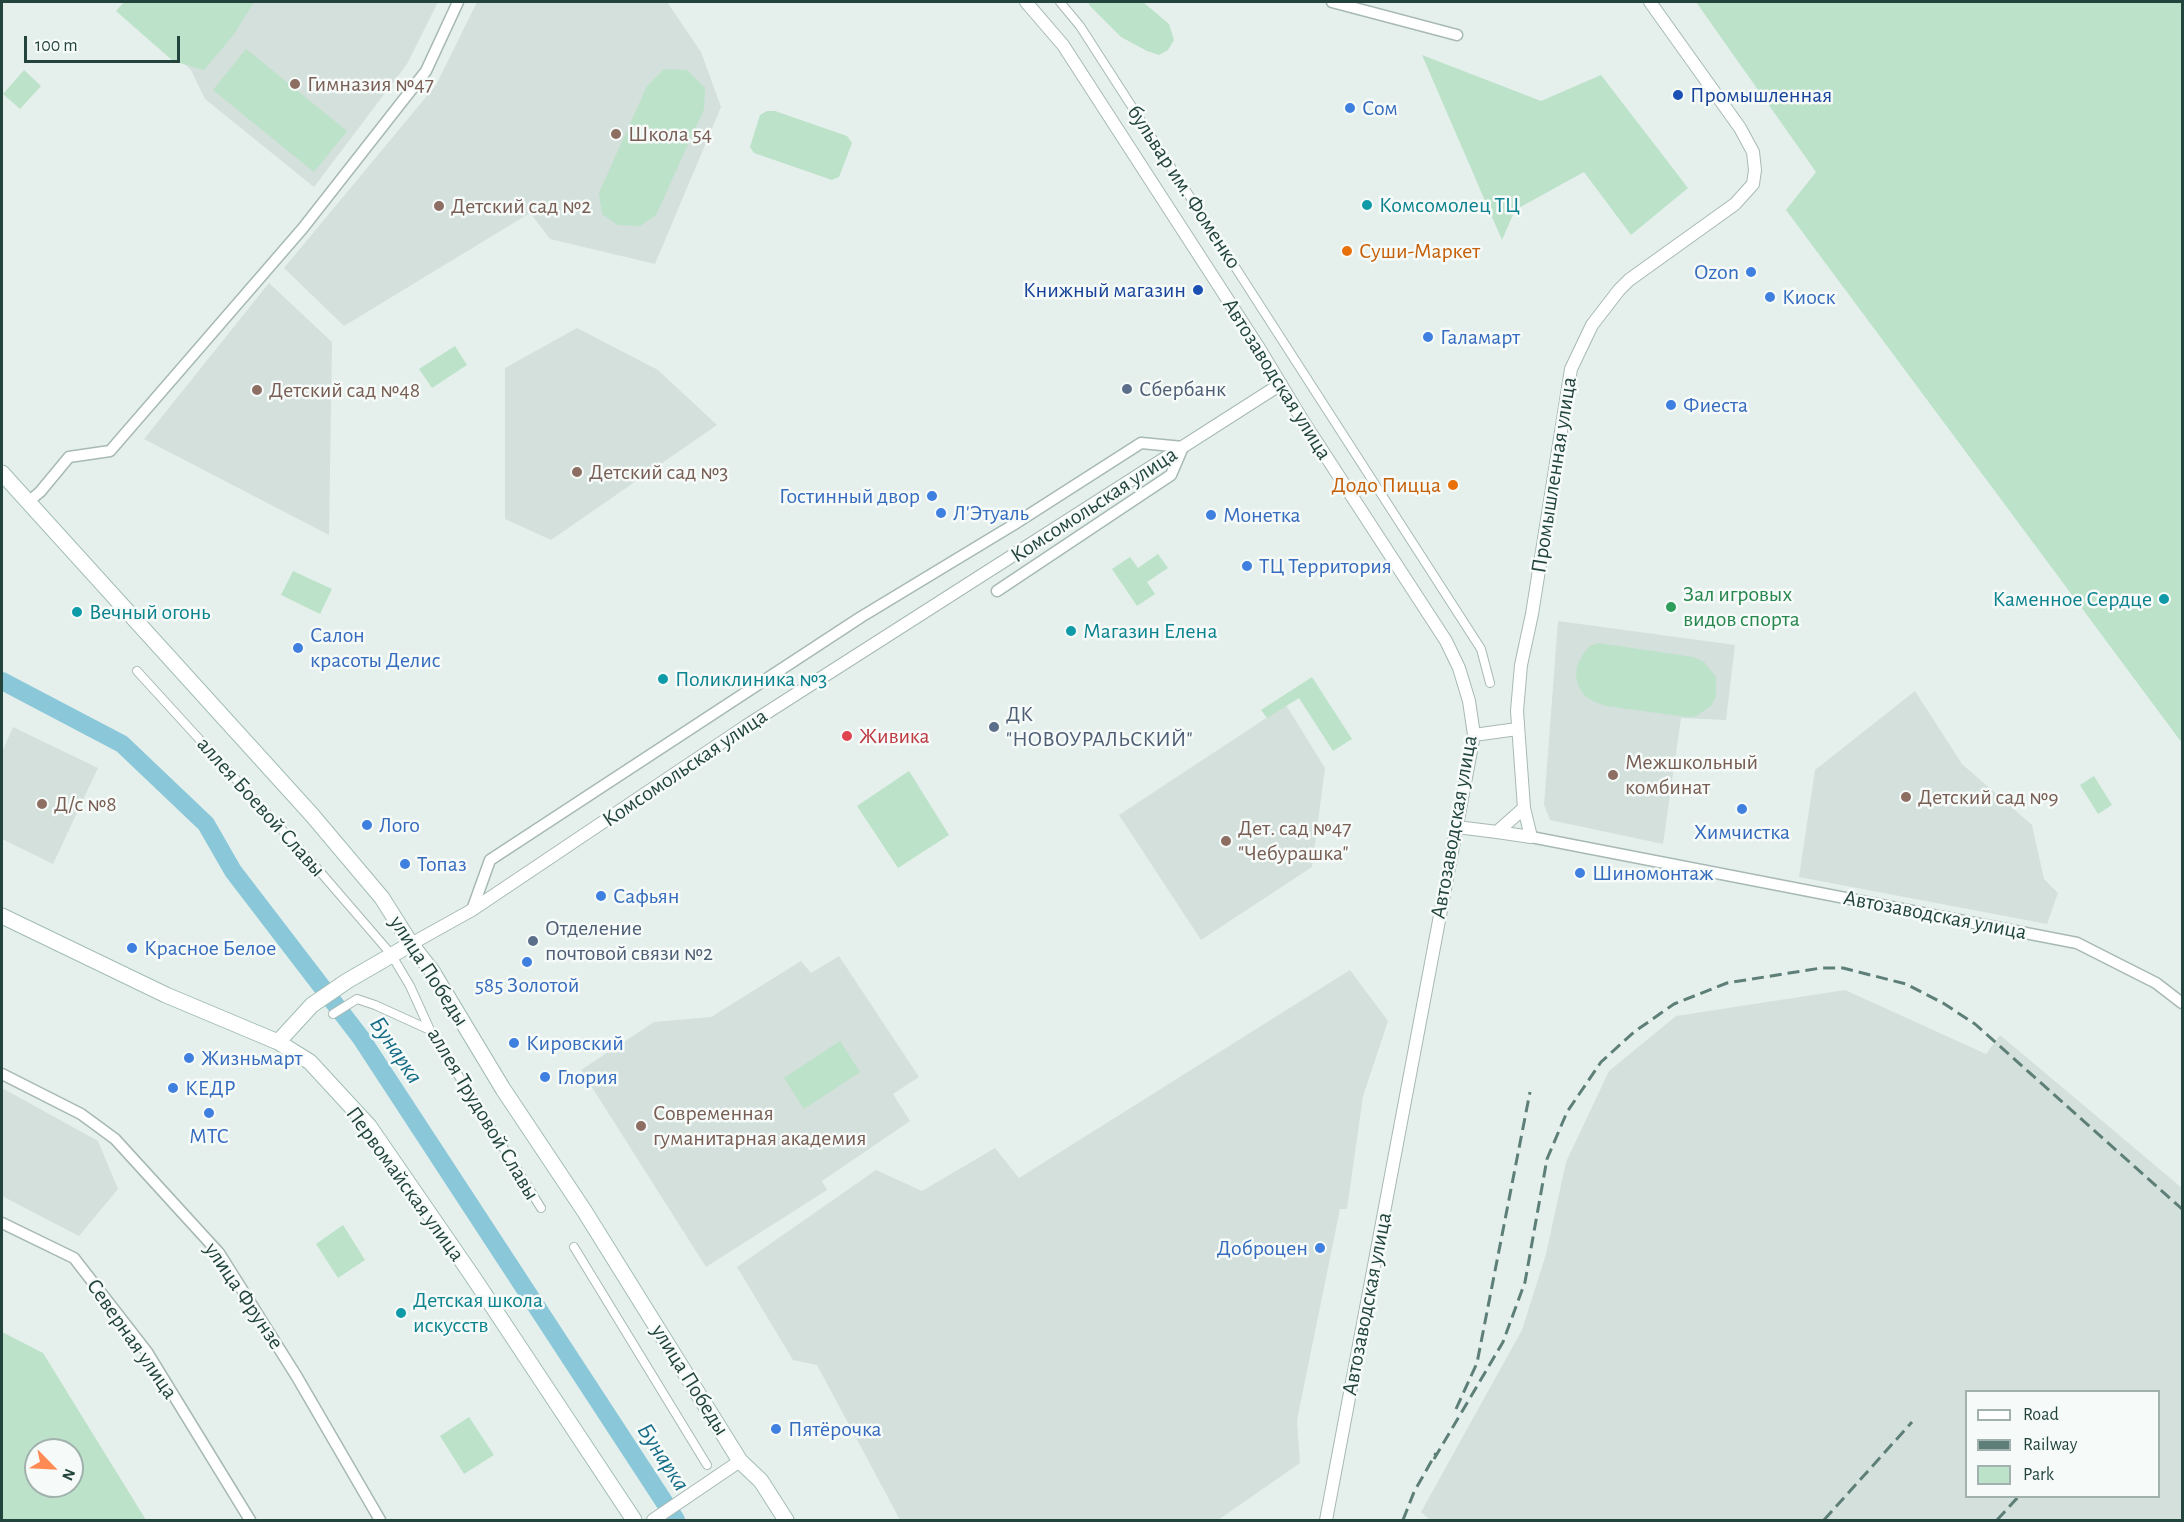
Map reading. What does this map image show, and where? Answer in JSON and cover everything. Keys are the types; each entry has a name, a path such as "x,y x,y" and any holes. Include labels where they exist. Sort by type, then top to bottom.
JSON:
{"main road":[{"name":"улица Победы","path":"2,473 312,814 382,898 411,944 432,971 503,1089 585,1212 740,1461 761,1481 786,1521"},
{"path":"2,916 166,995 278,1042"},
{"name":"Комсомольская улица","path":"278,1042 312,1005 387,950 411,944"},
{"name":"Первомайская улица","path":"278,1042 310,1062 369,1126 473,1276 634,1521"}],"street":[{"path":"28,502 40,492 69,457 110,451 303,228 426,71 458,2"},
{"name":"Автозаводская улица","path":"1026,2 1063,45 1446,641 1460,668 1469,701 1474,735 1326,1521"},
{"name":"бульвар им. Фоменко","path":"1059,2 1077,22 1481,649 1490,682"},
{"path":"1332,2 1458,35"},
{"name":"Промышленная улица","path":"1531,837 1524,808 1517,729 1521,665 1532,614 1571,369 1592,325 1619,290 1629,280 1735,204 1753,184 1755,170 1753,152 1740,128 1650,2"},
{"name":"Комсомольская улица","path":"411,944 472,910 746,726 1281,384"},
{"path":"472,910 490,860 861,617 1013,525 1141,443 1183,447 1171,475 997,591"},
{"name":"аллея Боевой Славы","path":"137,671 316,867 387,950 410,986"},
{"path":"1474,735 1517,729"},
{"path":"1497,832 1524,808"},
{"path":"1457,827 1531,837"},
{"name":"Автозаводская улица","path":"1531,837 2078,943 2156,983 2182,1003"},
{"name":"аллея Трудовой Славы","path":"410,986 430,1030 541,1208"},
{"path":"333,1014 357,999 430,1030"},
{"name":"улица Фрунзе","path":"2,1074 81,1114 115,1139 219,1252 297,1377 380,1521"},
{"name":"Северная улица","path":"2,1223 74,1258 147,1352 250,1521"},
{"path":"574,1247 707,1465"},
{"path":"653,1521 740,1461"}],"shaded area":[{"name":"Гимназия №47","path":"155,2 438,2 407,64 314,187 205,99 191,70 138,21"},
{"path":"477,2 667,2 701,52 721,107 655,264 550,239 530,213 344,326 284,268 436,85"},
{"name":"Детский сад №48","path":"269,283 332,342 329,535 144,439"},
{"name":"Детский сад №3","path":"577,328 658,370 717,425 551,540 505,519 505,368"},
{"path":"1558,621 1735,645 1726,720 1681,718 1663,844 1550,820 1544,805"},
{"name":"Детский сад №9","path":"1915,691 1962,764 2032,825 2044,879 2058,893 2047,924 1799,877 1815,770"},
{"name":"Дет. сад №47 \"Чебурашка\"","path":"1286,705 1325,768 1312,867 1201,940 1119,815"},
{"name":"Д/с №8","path":"13,727 98,768 53,864 2,839 2,752"},
{"path":"839,956 919,1077 893,1094 910,1121 822,1181 827,1190 706,1267 581,1070 654,1022 711,1017 801,961 811,973"},
{"path":"1350,970 1388,1021 1363,1096 1347,1209 1340,1209 1297,1420 1300,1463 1218,1520 900,1520 817,1365 793,1360 737,1267 876,1170 922,1191 995,1148 1019,1178"},
{"path":"1845,990 1986,1054 2000,1035 2182,1188 2182,1520 1430,1520 1421,1512 1522,1330 1546,1254 1566,1162 1609,1071 1676,1016"},
{"path":"2,1088 98,1141 118,1189 79,1236 2,1196"}],"green space":[{"path":"124,2 254,2 234,34 204,70 173,61 116,11"},
{"path":"1089,2 1143,2 1169,24 1174,40 1168,50 1159,55 1147,51 1121,37 1089,5"},
{"path":"1696,2 2182,2 2182,743 1786,210 1816,172"},
{"path":"246,49 347,131 314,172 213,90"},
{"path":"1422,55 1541,101 1601,75 1688,188 1631,235 1584,172 1515,210 1502,240"},
{"path":"664,69 687,70 705,88 704,109 656,215 640,226 618,225 602,214 599,193 647,86"},
{"path":"24,70 41,86 20,109 3,94"},
{"path":"767,111 775,111 847,136 852,143 839,177 832,180 754,153 750,147 760,115"},
{"path":"455,346 467,365 432,388 419,369"},
{"path":"1158,554 1168,568 1147,582 1155,594 1137,606 1112,569 1130,557 1138,568"},
{"path":"293,571 332,589 320,614 281,595"},
{"path":"1598,643 1693,657 1704,662 1716,677 1716,696 1711,706 1696,716 1687,717 1606,706 1595,702 1585,696 1576,677 1577,666 1583,654 1590,646"},
{"path":"1312,677 1352,739 1333,751 1299,698 1267,718 1261,710"},
{"path":"909,771 949,835 898,868 857,806"},
{"path":"2094,776 2112,805 2098,814 2080,785"},
{"path":"840,1041 860,1072 804,1109 784,1078"},
{"path":"343,1225 365,1260 338,1278 316,1244"},
{"path":"2,1332 43,1353 146,1520 2,1520"},
{"path":"469,1417 494,1455 464,1474 440,1436"}],"waterway":[{"name":"Бунарка","path":"2,681 122,744 206,824 233,871 361,1038 676,1520"}],"railway":[{"path":"1434,1459 1503,1342 1525,1282 1547,1159 1567,1112 1601,1062 1634,1032 1674,1004 1727,983 1821,968 1843,968 1906,984 1943,1003 1975,1024 2182,1209"},
{"path":"1456,1409 1477,1363 1530,1092"},
{"path":"1824,1520 1912,1422"},
{"path":"1403,1520 1414,1492 1436,1453"},
{"path":"1997,1520 2017,1498"}],"place":[{"name":"Гимназия №47","path":"295,84"},
{"name":"Промышленная","path":"1678,95"},
{"name":"Сом","path":"1350,108"},
{"name":"Школа 54","path":"616,134"},
{"name":"Комсомолец ТЦ","path":"1367,205"},
{"name":"Детский сад №2","path":"439,206"},
{"name":"Суши-Маркет","path":"1347,251"},
{"name":"Ozon","path":"1751,272"},
{"name":"Книжный магазин","path":"1198,290"},
{"name":"Киоск","path":"1770,297"},
{"name":"Галамарт","path":"1428,337"},
{"name":"Сбербанк","path":"1127,389"},
{"name":"Детский сад №48","path":"257,390"},
{"name":"Фиеста","path":"1671,405"},
{"name":"Детский сад №3","path":"577,472"},
{"name":"Додо Пицца","path":"1453,485"},
{"name":"Гостинный двор","path":"932,496"},
{"name":"Л'Этуаль","path":"941,513"},
{"name":"Монетка","path":"1211,515"},
{"name":"ТЦ Территория","path":"1247,566"},
{"name":"Каменное Сердце","path":"2164,599"},
{"name":"Зал игровых видов спорта","path":"1671,607"},
{"name":"Вечный огонь","path":"77,612"},
{"name":"Магазин Елена","path":"1071,631"},
{"name":"Салон красоты Делис","path":"298,648"},
{"name":"Поликлиника №3","path":"663,679"},
{"name":"ДК \"НОВОУРАЛЬСКИЙ\"","path":"994,727"},
{"name":"Живика","path":"847,736"},
{"name":"Межшкольный комбинат","path":"1613,775"},
{"name":"Детский сад №9","path":"1906,797"},
{"name":"Д/с №8","path":"42,804"},
{"name":"Химчистка","path":"1742,809"},
{"name":"Лого","path":"367,825"},
{"name":"Дет. сад №47 \"Чебурашка\"","path":"1226,841"},
{"name":"Топаз","path":"405,864"},
{"name":"Шиномонтаж","path":"1580,873"},
{"name":"Сафьян","path":"601,896"},
{"name":"Отделение почтовой связи №2","path":"533,941"},
{"name":"Красное Белое","path":"132,948"},
{"name":"585 Золотой","path":"527,962"},
{"name":"Кировский","path":"514,1043"},
{"name":"Жизньмарт","path":"189,1058"},
{"name":"Глория","path":"545,1077"},
{"name":"КЕДР","path":"173,1088"},
{"name":"МТС","path":"209,1113"},
{"name":"Современная гуманитарная академия","path":"641,1126"},
{"name":"Доброцен","path":"1320,1248"},
{"name":"Детская школа искусств","path":"401,1313"},
{"name":"Пятёрочка","path":"776,1429"}]}
